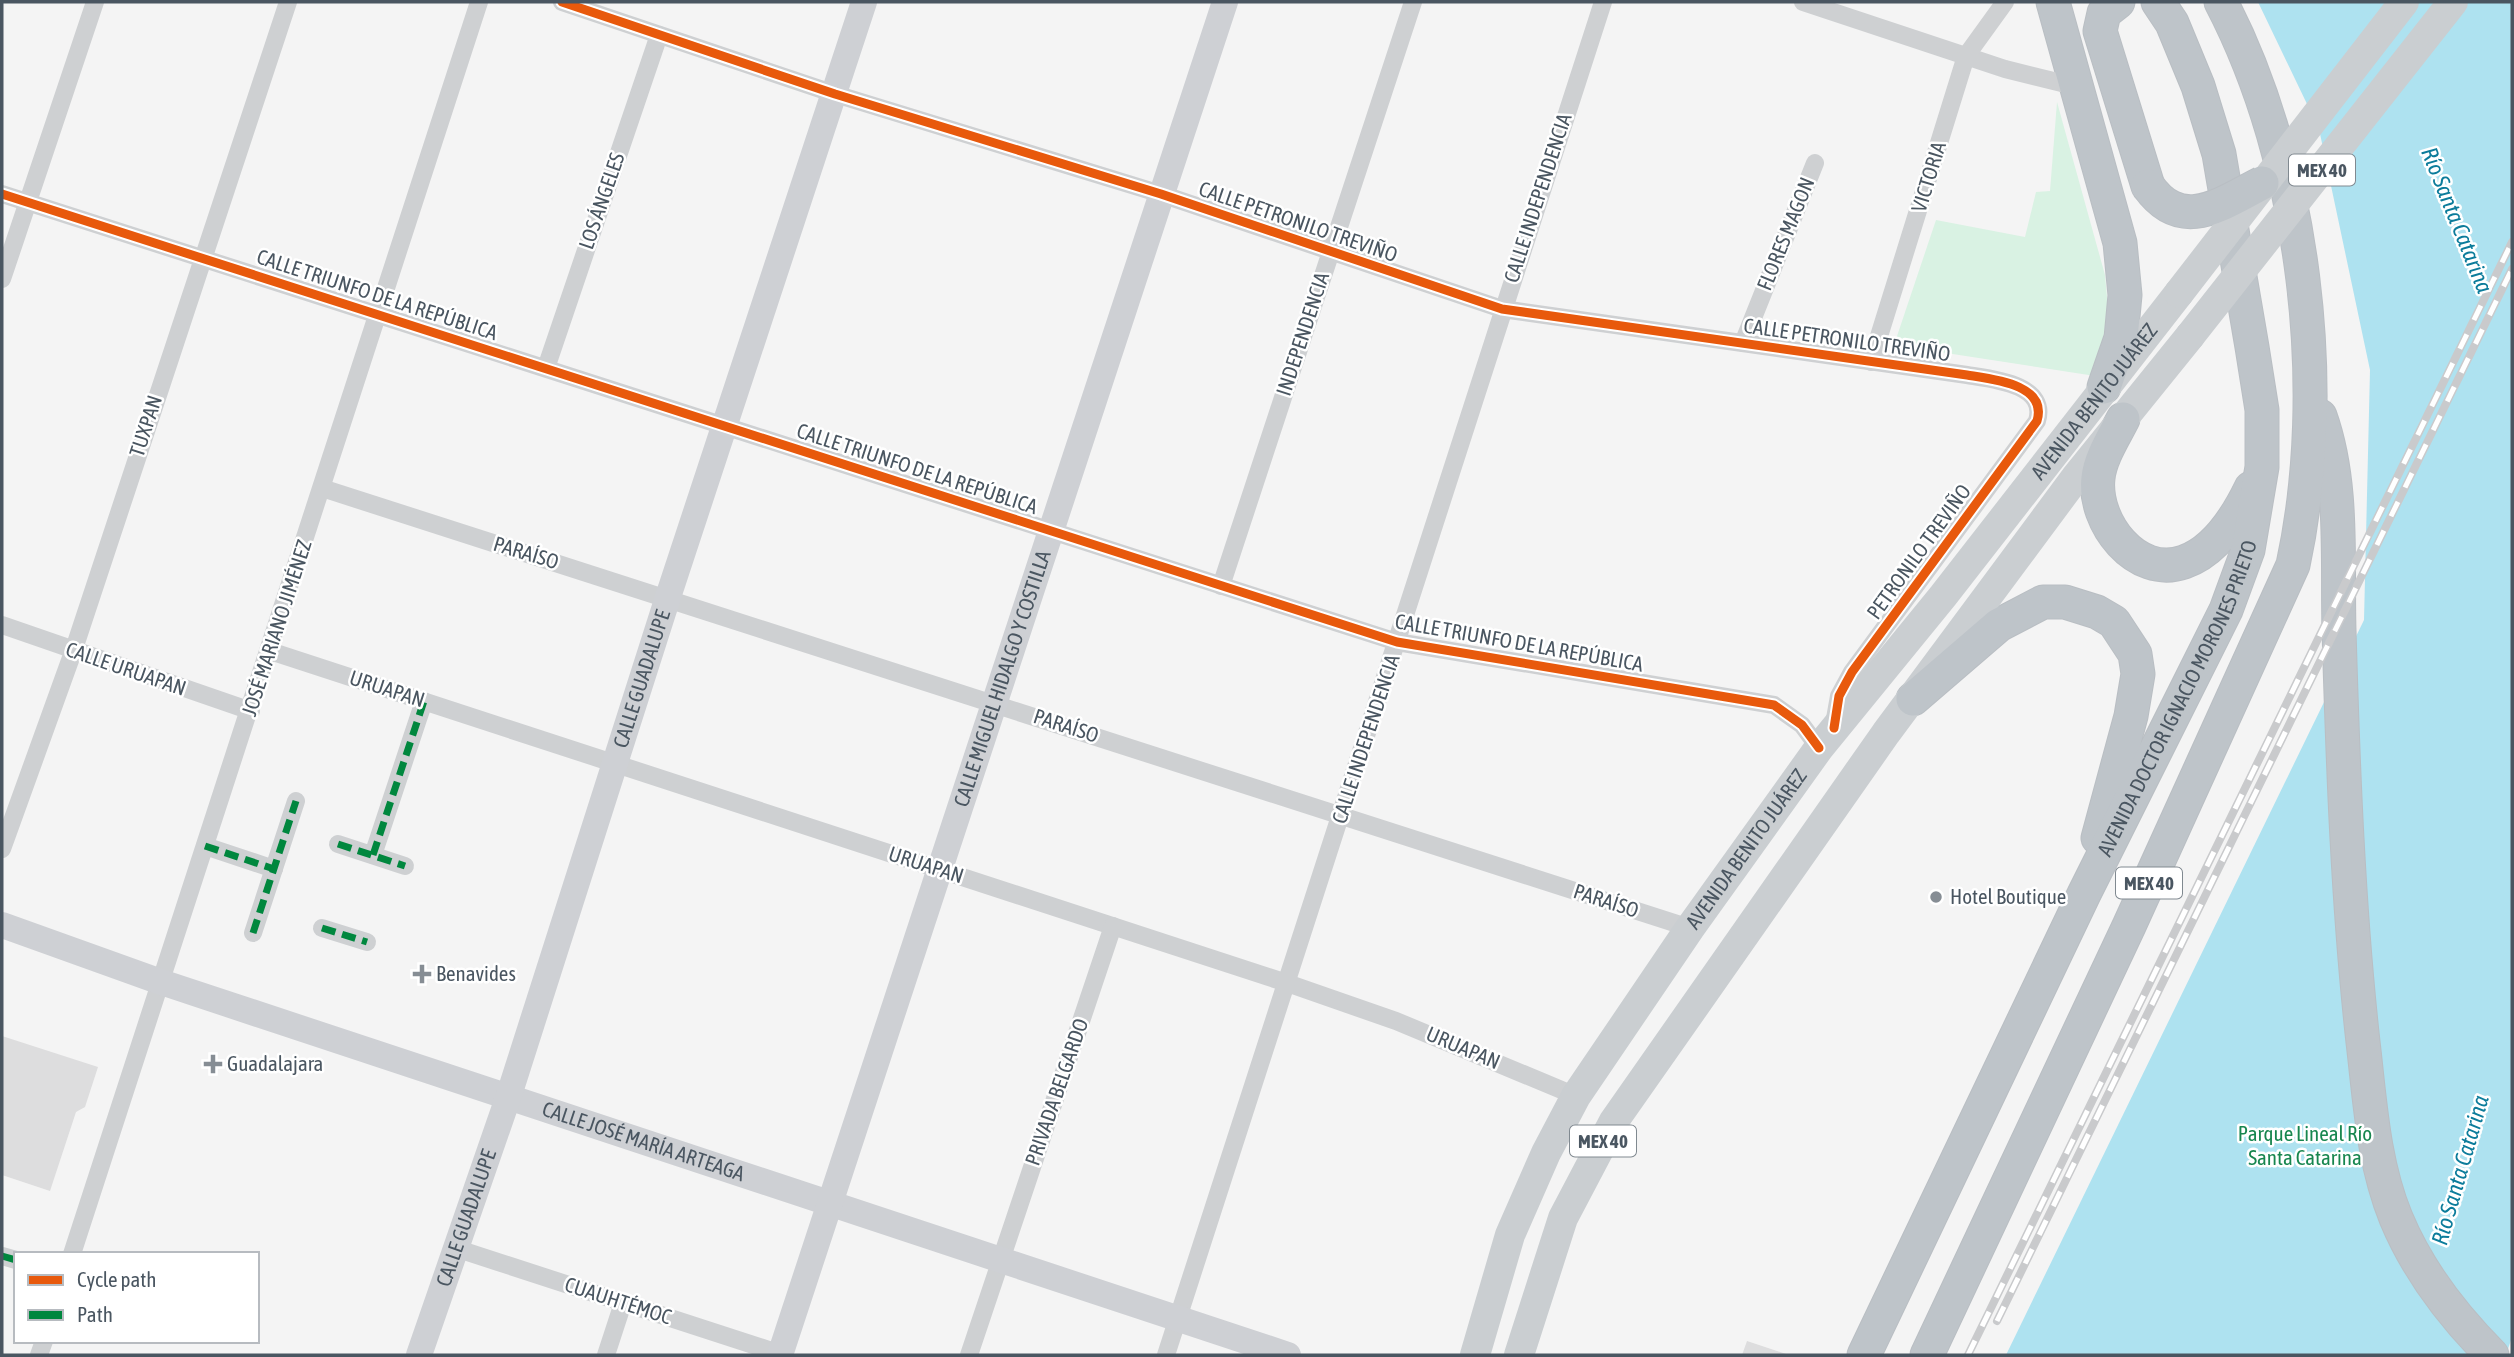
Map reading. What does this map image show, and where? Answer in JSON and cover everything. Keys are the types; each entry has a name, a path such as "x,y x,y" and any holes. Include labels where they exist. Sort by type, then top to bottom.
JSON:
{"highway":[{"path":"2053,2 2120,243 2125,295 2120,338 2104,387"},
{"path":"2118,2 2104,12 2100,31 2148,186 2167,206 2186,212 2214,208 2262,183"},
{"path":"2137,2 2165,13"},
{"name":"MEX 40","path":"1927,1355 2277,607 2294,565 2304,516 2312,394 2304,296 2279,159 2256,80 2221,2"},
{"name":"AVENIDA DOCTOR IGNACIO MORONES PRIETO","path":"1864,1355 2084,894 2226,610 2248,550 2262,467 2262,410 2219,154 2198,86 2165,13"},
{"path":"2312,394 2334,467 2356,980 2373,1131 2384,1182 2396,1218 2422,1271 2452,1311 2492,1355"},
{"path":"2123,419 2098,475 2098,501 2116,539 2144,559 2168,565 2184,562 2209,547 2242,507 2262,467"},
{"path":"1913,699 1999,625 2043,602 2065,602 2097,612 2114,622 2135,654 2138,674 2131,716 2114,772 2084,894"}],"main road":[{"name":"MEX 40","path":"2262,183 2404,2"},
{"name":"AVENIDA BENITO JUÁREZ","path":"1519,1355 1563,1218 1614,1122 1834,805 2076,477 2452,2"},
{"name":"AVENIDA BENITO JUÁREZ","path":"1475,1355 1510,1235 1546,1153 1576,1097 1690,928 1826,738 1943,596 2262,183"},
{"path":"1826,738 1825,760 1834,805"}],"street":[{"path":"2,279 95,2"},
{"name":"TUXPAN","path":"2,849 73,652 201,258 288,2"},
{"name":"JOSÉ MARIANO JIMÉNEZ","path":"73,1252 251,711 479,2"},
{"name":"CALLE PETRONILO TREVIÑO","path":"562,2 835,94 1161,194 1502,309 2010,383 2038,401"},
{"name":"CALLE GUADALUPE","path":"419,1355 509,1095 668,597 864,2"},
{"name":"CALLE MIGUEL HIDALGO Y COSTILLA","path":"781,1355 1224,2"},
{"name":"INDEPENDENCIA","path":"1221,586 1413,2"},
{"name":"CALLE INDEPENDENCIA","path":"1166,1355 1603,2"},
{"path":"1802,2 1966,56 2078,87"},
{"name":"VICTORIA","path":"1871,362 1966,56 2005,2"},
{"name":"LOS ÁNGELES","path":"546,368 659,35"},
{"name":"FLORES MAGON","path":"1743,343 1815,163"},
{"name":"CALLE TRIUNFO DE LA REPÚBLICA","path":"2,194 1397,642 1773,705 1826,738"},
{"name":"PETRONILO TREVIÑO","path":"1826,738 1839,696 1852,673 2037,421 2040,411 2038,401"},
{"name":"PARAÍSO","path":"322,488 668,597 1690,928"},
{"name":"CALLE URUAPAN","path":"2,625 73,652 251,711"},
{"name":"URUAPAN","path":"270,651 615,761 1287,983 1396,1021 1576,1097"},
{"path":"373,855 424,701"},
{"path":"253,933 296,801"},
{"path":"338,844 405,866"},
{"path":"205,846 274,869"},
{"name":"CALLE JOSÉ MARÍA ARTEAGA","path":"2,925 161,982 509,1095 830,1206 1000,1258 1289,1355"},
{"name":"PRIVADA BELGARDO","path":"969,1355 1113,926"},
{"path":"322,928 367,943"},
{"name":"CUAUHTÉMOC","path":"455,1248 781,1355"},
{"path":"606,1355 623,1303"}],"green space":[{"path":"2057,102 2105,275 2109,319 2095,376 1894,345 1936,220 2025,237 2036,192 2050,191"}],"water":[{"name":"Río Santa Catarina","path":"2258,2 2512,2 2512,1337 2506,1355 2006,1355 2364,620 2370,370 2319,129"}],"building":[{"path":"2,1036 98,1067 85,1107 76,1112 50,1191 2,1175"},
{"path":"1747,1341 1789,1355 1742,1355"}],"railway":[{"path":"1968,1355 2512,242"},
{"path":"1997,1321 2512,269"}],"marked path":[{"path":"373,855 424,701"},
{"path":"253,933 296,801"},
{"path":"338,844 405,866"},
{"path":"205,846 274,869"},
{"path":"322,928 367,942"},
{"path":"2,1256 14,1259"}],"cycle path":[{"path":"562,2 835,94 1161,194 1502,309 1978,377 2003,382 2026,391 2034,399 2038,409 2037,421 1852,672 1839,696 1834,728"},
{"path":"2,194 1397,642 1774,705 1802,725 1819,748"}],"place":[{"name":"Hotel Boutique","path":"1936,897"},
{"name":"Benavides","path":"422,974"},
{"name":"Guadalajara","path":"213,1064"}],"park label":[{"name":"Parque Lineal Río Santa Catarina","path":"2305,1146"}]}
